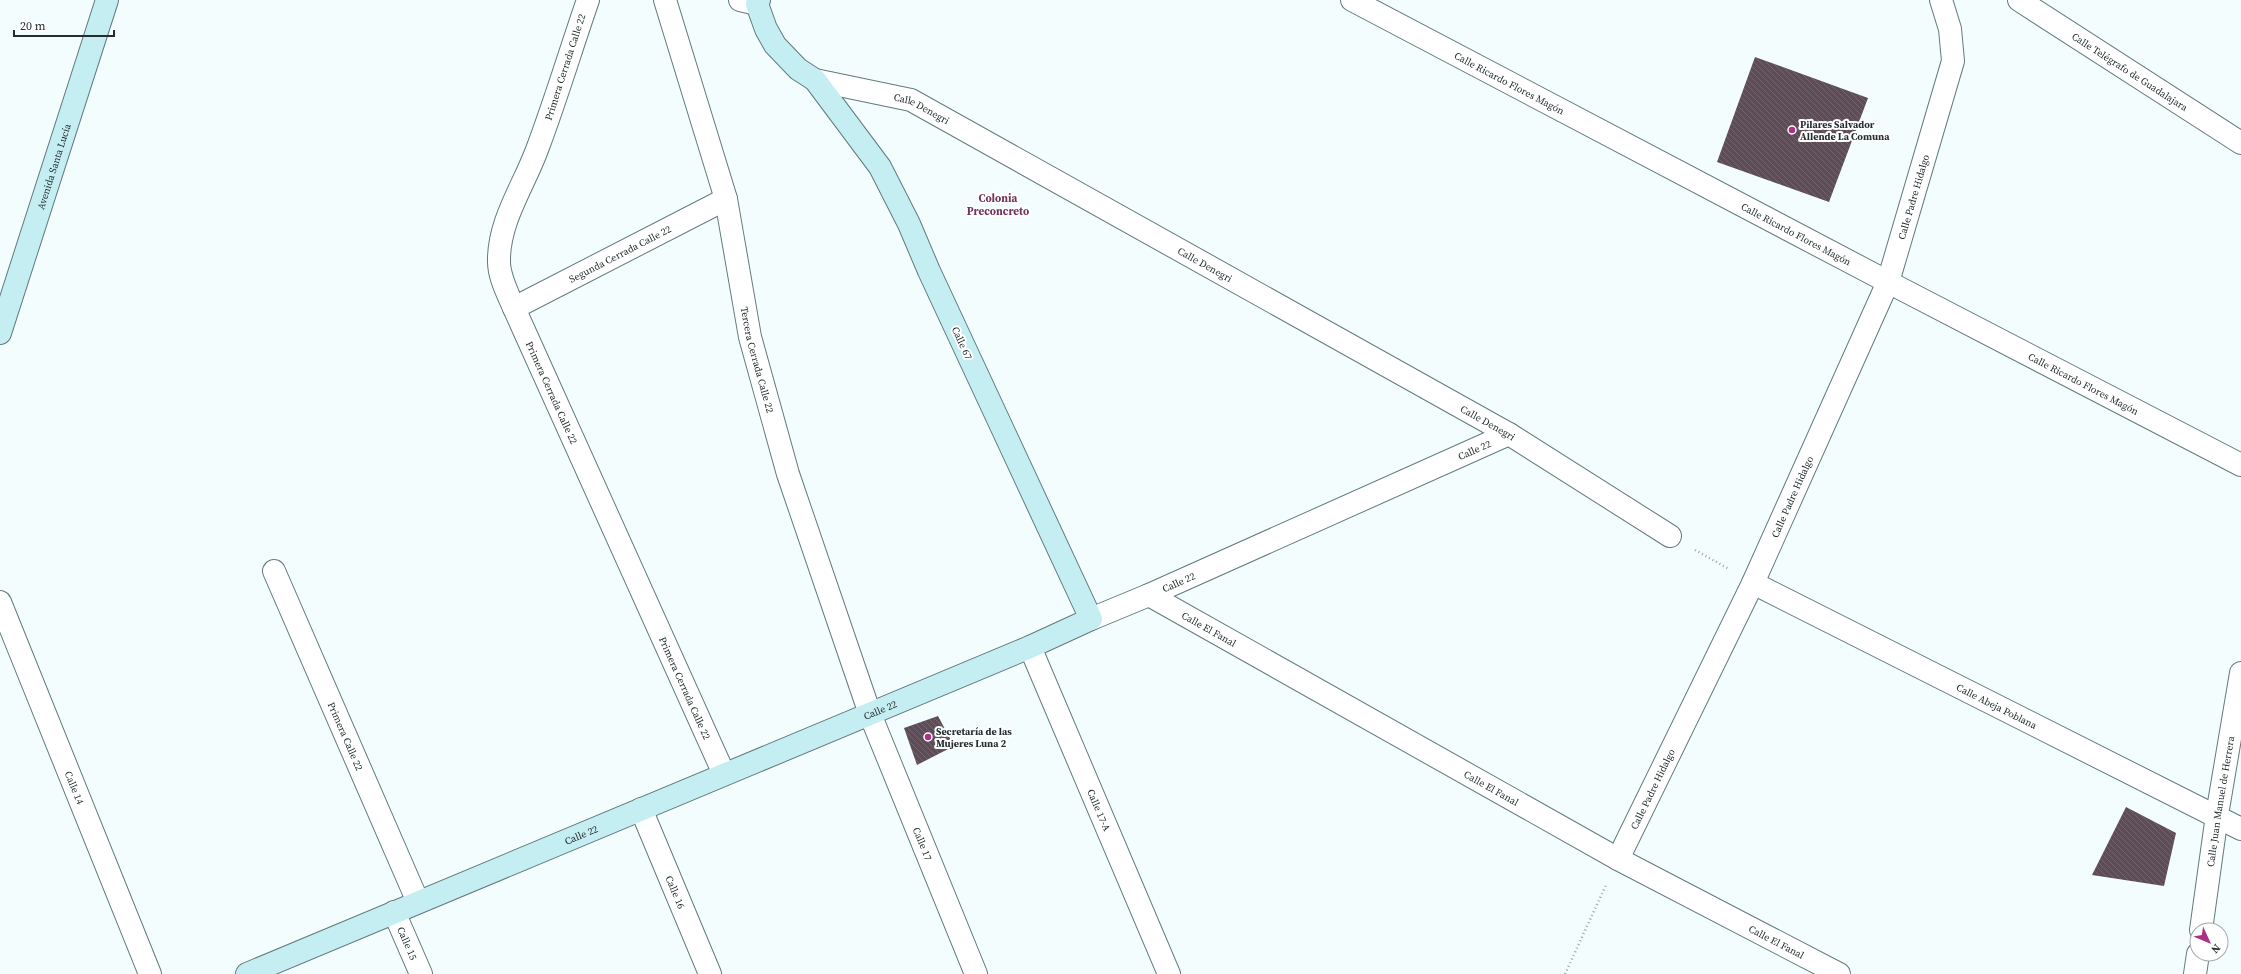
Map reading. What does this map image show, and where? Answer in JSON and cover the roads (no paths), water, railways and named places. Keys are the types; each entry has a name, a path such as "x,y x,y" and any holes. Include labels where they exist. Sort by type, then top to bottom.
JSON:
{"street":[{"name":"Avenida Santa Lucía","path":"0,333 107,0"},
{"name":"Primera Cerrada Calle 22","path":"588,0 538,148 507,219 500,244 498,263 504,284 514,308 724,774"},
{"name":"Tercera Cerrada Calle 22","path":"665,0 726,199 750,337 788,474 870,714"},
{"name":"Calle Ricardo Flores Magón","path":"1352,0 1888,282 2241,465"},
{"name":"Calle Padre Hidalgo","path":"1618,859 1753,583 1888,282 1953,61 1950,30 1941,0"},
{"name":"Calle Telégrafo de Guadalajara","path":"2019,0 2241,143"},
{"name":"Calle Denegri","path":"752,1 775,45 798,69 815,80 911,100 1509,434 1670,536"},
{"name":"Calle 67","path":"815,80 880,167 909,224 935,286 1091,619"},
{"name":"Segunda Cerrada Calle 22","path":"514,308 726,199"},
{"name":"Calle 22","path":"247,974 1030,647 1509,434"},
{"name":"Primera Calle 22","path":"274,571 418,902"},
{"name":"Calle Abeja Poblana","path":"1753,583 2217,815 2241,829"},
{"name":"Calle El Fanal","path":"1149,595 1618,859 1839,974"},
{"name":"Calle 14","path":"0,602 150,974"},
{"name":"Calle 17-A","path":"1030,647 1169,974"},
{"name":"Calle Juan Manuel de Herrera","path":"2202,922 2217,815 2241,673"},
{"name":"Calle 17","path":"870,714 976,974"},
{"name":"Calle 16","path":"641,809 710,974"},
{"name":"Calle 15","path":"394,912 421,974"},
{"path":"2196,974 2197,962"}],"place":[{"name":"Pilares Salvador Allende La Comuna","path":"1792,130"},
{"name":"Secretaría de las Mujeres Luna 2","path":"928,737"}],"district":[{"name":"Colonia Preconcreto","path":"998,204"}]}
